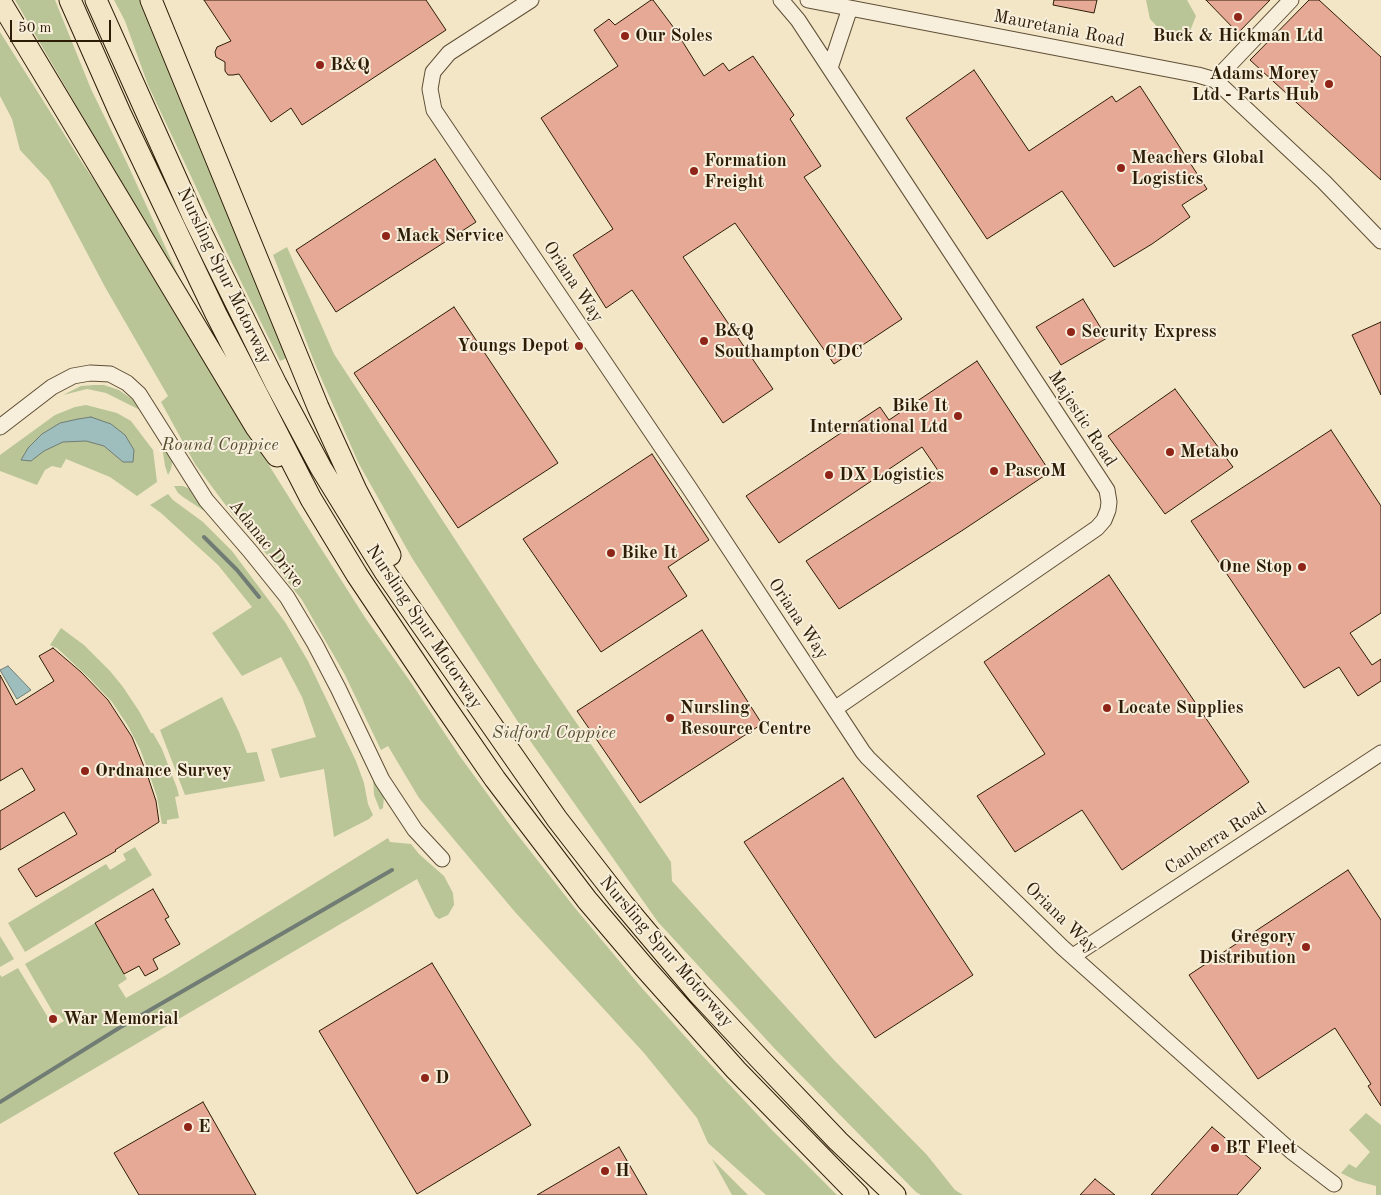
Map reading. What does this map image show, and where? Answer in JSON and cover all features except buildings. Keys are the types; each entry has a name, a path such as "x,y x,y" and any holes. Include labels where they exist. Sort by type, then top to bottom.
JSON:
{"highway":[{"name":"Nursling Spur Motorway","path":"70,0 120,113 216,314 310,500 357,576 495,779 587,900 736,1070 858,1195"},
{"name":"Nursling Spur Motorway","path":"96,0 192,216 281,392 321,468 386,572 557,819 623,904 698,993 838,1141 895,1195"},
{"path":"152,0 318,407 356,490 436,645"},
{"path":"0,1 256,427 310,500"}],"street":[{"name":"Oriana Way","path":"531,0 449,53 433,72 430,89 434,110 690,489 868,758 1073,956 1291,1151 1334,1184"},
{"name":"Majestic Road","path":"780,0 798,20 1107,490 1109,502 1104,520 1096,528 836,708"},
{"name":"Mauretania Road","path":"808,0 1198,75 1215,80 1324,182 1381,241"},
{"path":"1215,80 1291,0"},
{"path":"830,68 850,8"},
{"name":"Adanac Drive","path":"0,427 52,387 73,376 90,373 110,374 127,383 139,394 206,500 287,597 320,653 382,780 415,830 442,859"},
{"name":"Canberra Road","path":"1073,956 1381,753"}],"green space":[{"path":"15,0 55,0 91,89 179,277 90,129"},
{"path":"114,0 143,0 287,358 280,361 228,255 148,85 125,21"},
{"path":"1146,0 1187,0 1196,16 1190,31 1165,35 1150,19"},
{"name":"Round Coppice","path":"0,32 108,201 315,539 366,619 459,755 513,829 575,908 641,987 771,1129 837,1195 766,1195 708,1143 697,1118 644,1053 515,912 419,798 388,746 381,750 345,675 302,600 249,532 233,515 195,464 161,402 168,396 105,287 49,181 20,150 12,119 0,96"},
{"name":"Sidford Coppice","path":"287,247 334,354 535,662 671,862 672,881 834,1060 927,1155 955,1190 963,1195 921,1195 916,1192 775,1049 658,922 531,742 412,558 359,464 315,364 273,255"},
{"path":"104,385 119,390 133,400 140,410 106,393 87,389 63,395 81,386"},
{"path":"86,405 117,413 131,421 153,450 157,482 137,496 110,477 66,459 61,468 52,466 45,470 37,485 0,471 0,455 55,415"},
{"path":"161,439 173,458 168,475 165,466"},
{"path":"174,486 183,486 192,490 212,516 183,497"},
{"path":"168,494 173,500 203,522 232,551 285,622 308,661 356,761 373,815 369,819 334,837 324,769 280,778 271,749 316,737 302,697 281,657 242,676 212,633 252,607 218,565 150,505"},
{"path":"61,628 84,645 110,671 139,711 151,733 153,733 162,749 177,788 179,796 175,797 179,818 167,820 167,824 162,824 157,797 149,773 140,749 128,726 112,702 91,680 57,648 50,645"},
{"path":"222,697 247,753 257,752 265,781 185,795 160,730"},
{"path":"373,777 384,796 383,808 380,810 374,795"},
{"path":"388,838 390,842 411,844 419,854 444,876 453,893 454,905 448,915 439,919 435,916 417,879 0,1124 0,975 2,977 18,968 49,1019 47,1020 52,1028 64,1021 59,1014 55,1016 25,964 95,923 127,979 118,985 126,998"},
{"path":"135,847 152,875 25,952 8,923 106,864 110,870 126,860 123,854"},
{"path":"0,936 14,959 0,967"},
{"path":"1366,1113 1381,1125 1381,1195 1376,1195 1376,1186 1357,1181 1341,1173 1349,1164 1356,1168 1370,1152 1349,1130"},
{"path":"712,1159 748,1195 732,1195"}],"water":[{"path":"91,417 111,424 125,435 134,450 133,462 123,462 104,446 86,441 63,442 44,451 31,461 21,460 28,448 42,434 60,423"},
{"path":"8,666 31,690 17,699 0,670"}],"waterway":[{"path":"204,537 237,570 259,597"},
{"path":"0,1102 119,1028 392,870"}],"place":[{"name":"Buck & Hickman Ltd","path":"1238,17"},
{"name":"Our Soles","path":"625,36"},
{"name":"B&Q","path":"320,65"},
{"name":"Adams Morey Ltd - Parts Hub","path":"1329,84"},
{"name":"Meachers Global Logistics","path":"1121,168"},
{"name":"Formation Freight","path":"694,171"},
{"name":"Mack Service","path":"386,236"},
{"name":"Security Express","path":"1071,332"},
{"name":"B&Q Southampton CDC","path":"704,341"},
{"name":"Youngs Depot","path":"579,346"},
{"name":"Bike It International Ltd","path":"958,416"},
{"name":"Metabo","path":"1170,452"},
{"name":"PascoM","path":"994,471"},
{"name":"DX Logistics","path":"829,475"},
{"name":"Bike It","path":"611,553"},
{"name":"One Stop","path":"1302,567"},
{"name":"Locate Supplies","path":"1107,708"},
{"name":"Nursling Resource Centre","path":"670,718"},
{"name":"Ordnance Survey","path":"85,771"},
{"name":"Gregory Distribution","path":"1306,947"},
{"name":"War Memorial","path":"53,1019"},
{"name":"D","path":"425,1078"},
{"name":"E","path":"188,1127"},
{"name":"BT Fleet","path":"1215,1148"},
{"name":"H","path":"605,1171"}]}
